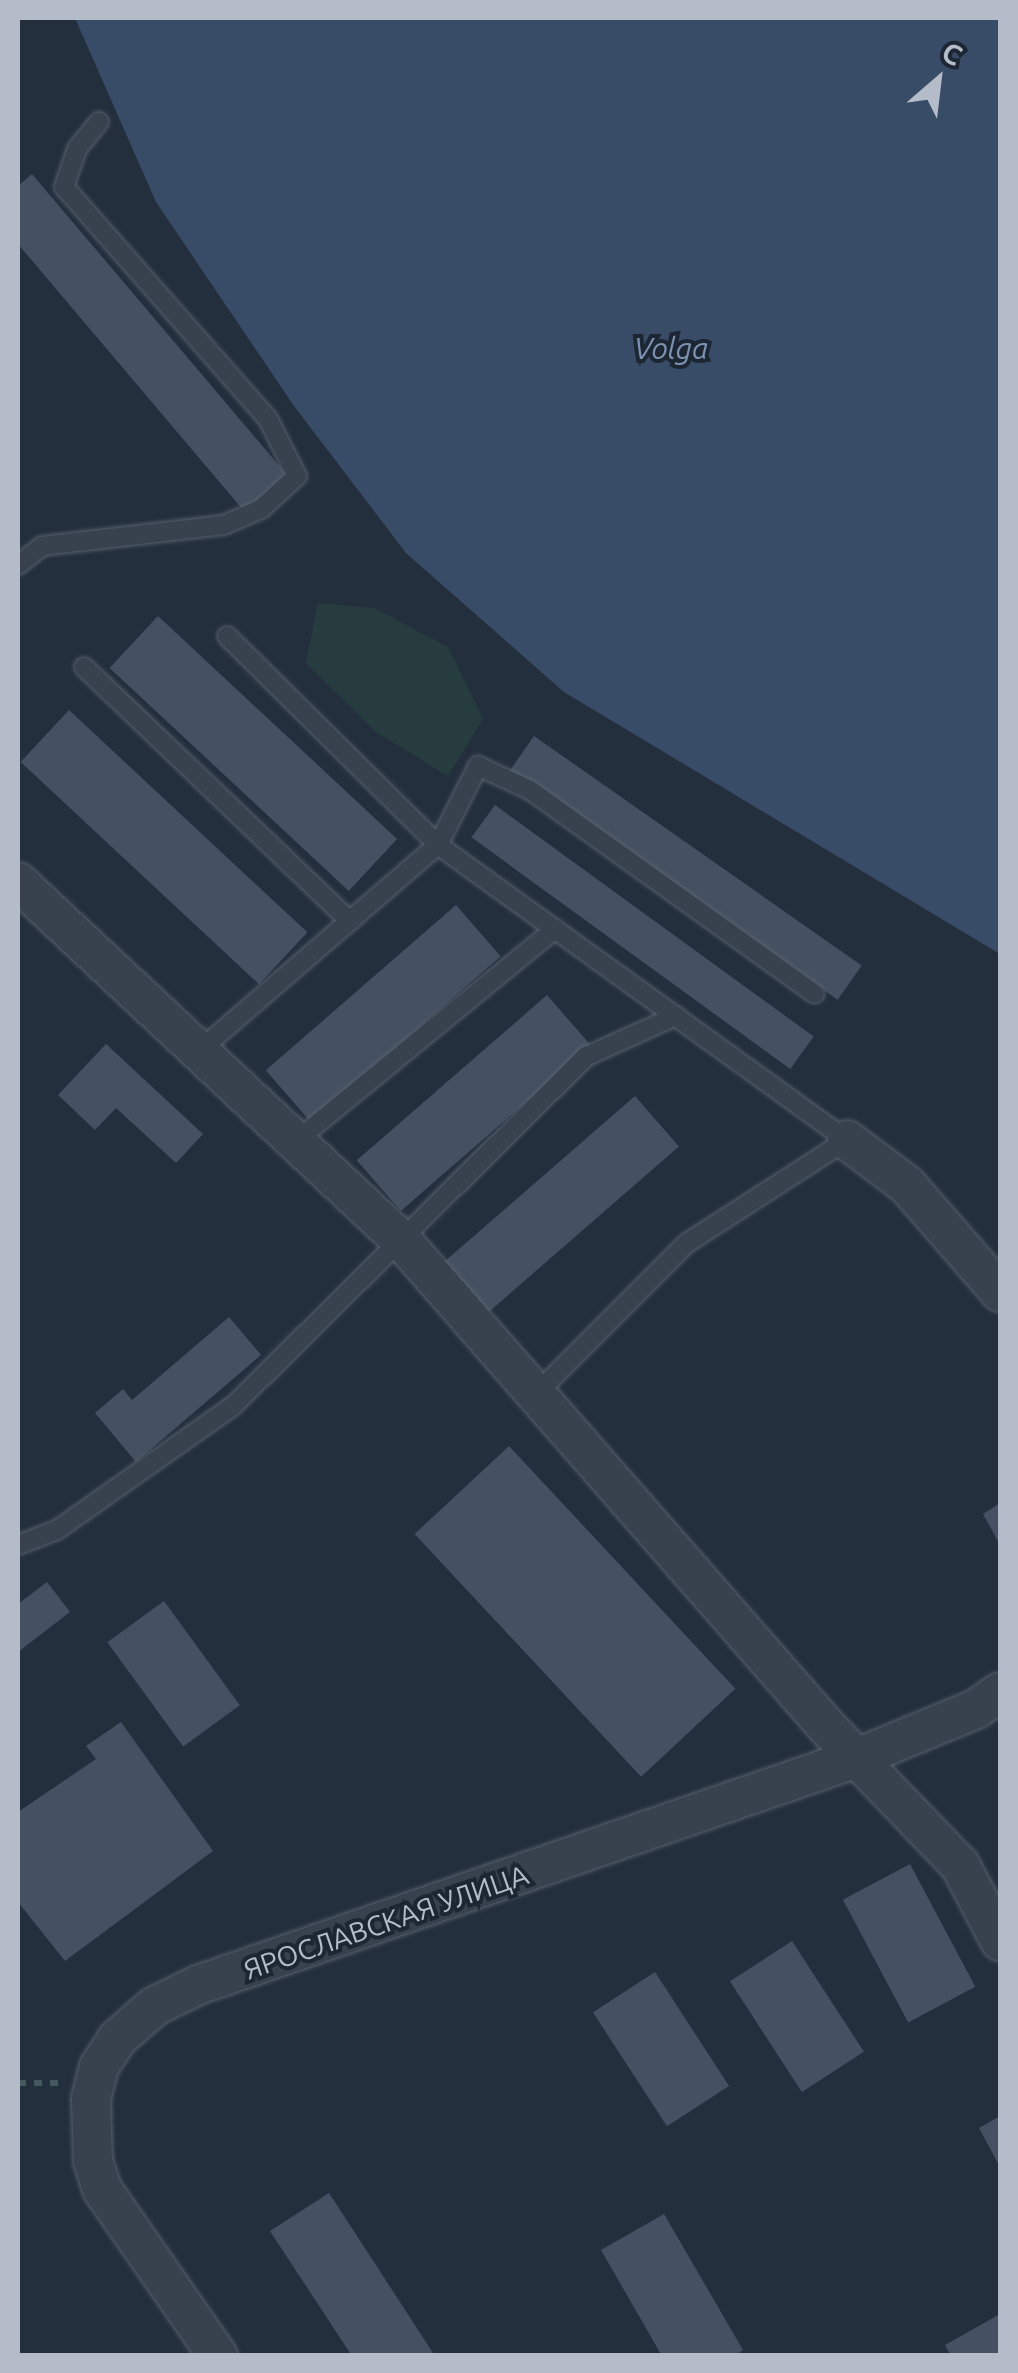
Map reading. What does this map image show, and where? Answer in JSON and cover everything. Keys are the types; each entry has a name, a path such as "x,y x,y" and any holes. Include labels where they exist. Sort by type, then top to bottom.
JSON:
{"street":[{"path":"18,882 403,1242 534,1396 857,1758 960,1864 1000,1941"},
{"path":"848,1140 906,1185 1000,1292"},
{"name":"ЯРОСЛАВСКАЯ УЛИЦА","path":"218,2356 102,2189 92,2161 91,2099 117,2039 155,2006 198,1986 857,1758 976,1710 1000,1692"}],"lane":[{"path":"18,566 42,546 224,525 260,508 297,476 268,419 64,188 76,150 99,122"},
{"path":"226,636 438,845 848,1140 687,1243 534,1396"},
{"path":"84,667 350,921"},
{"path":"199,1051 438,845 478,766 530,790 815,994"},
{"path":"296,1141 556,929"},
{"path":"18,1546 57,1530 233,1406 587,1056 676,1016"}],"green space":[{"path":"318,603 374,608 448,647 483,719 448,776 376,732 306,663"}],"water":[{"name":"Volga","path":"75,18 1000,18 1000,954 564,692 406,553 294,406 156,202"}],"building":[{"path":"32,174 287,475 244,511 18,244 18,186"},
{"path":"158,616 397,839 349,891 110,668"},
{"path":"69,710 307,932 259,984 21,762"},
{"path":"534,736 862,965 838,1000 510,770"},
{"path":"495,805 814,1037 790,1069 471,837"},
{"path":"456,905 501,956 310,1122 266,1070"},
{"path":"547,995 591,1046 401,1211 357,1160"},
{"path":"106,1044 203,1134 176,1163 116,1108 95,1130 58,1095"},
{"path":"635,1096 679,1147 489,1312 445,1261"},
{"path":"229,1317 261,1355 136,1462 95,1413 123,1389 132,1400"},
{"path":"509,1446 735,1689 641,1777 415,1534"},
{"path":"1000,1503 1000,1545 983,1514"},
{"path":"47,1582 70,1612 18,1652 18,1604"},
{"path":"164,1601 240,1705 183,1747 107,1642"},
{"path":"121,1722 213,1851 65,1961 18,1902 18,1812 96,1759 86,1746"},
{"path":"910,1864 975,1987 908,2022 843,1900"},
{"path":"792,1941 864,2052 802,2092 730,1981"},
{"path":"655,1972 729,2086 667,2126 593,2012"},
{"path":"1000,2116 1000,2167 979,2128"},
{"path":"329,2193 435,2356 352,2356 270,2231"},
{"path":"664,2214 743,2350 734,2356 662,2356 601,2250"},
{"path":"1000,2314 1000,2356 951,2356 945,2345"}]}
